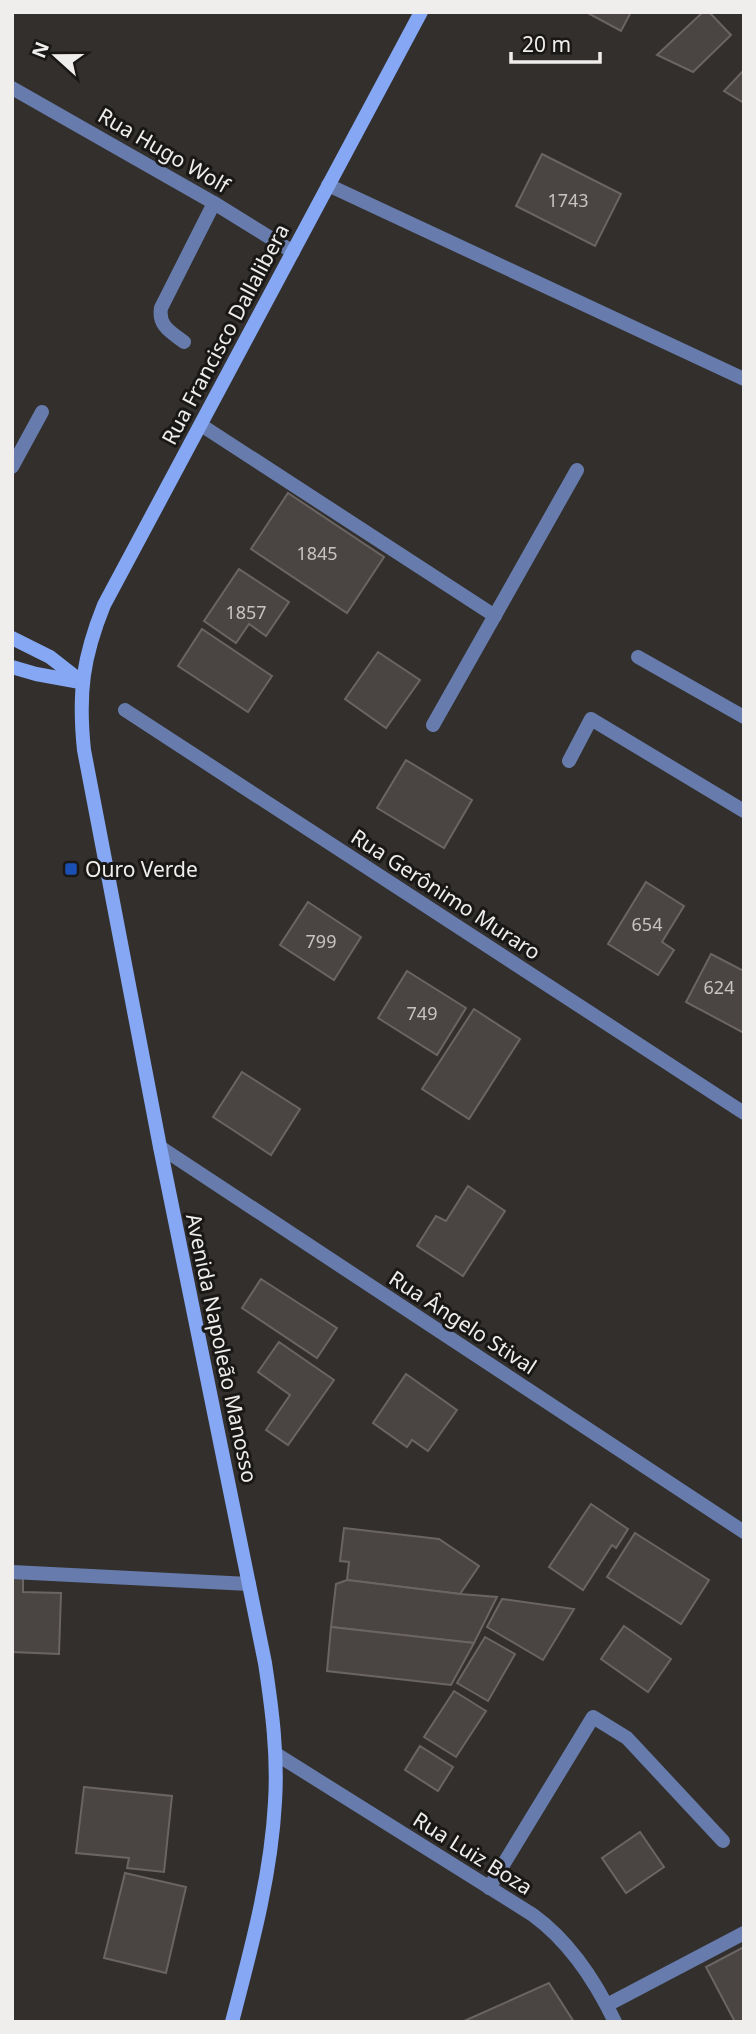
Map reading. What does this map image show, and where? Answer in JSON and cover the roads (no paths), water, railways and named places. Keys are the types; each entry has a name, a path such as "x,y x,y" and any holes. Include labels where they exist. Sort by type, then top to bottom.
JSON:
{"street":[{"name":"Rua Francisco Dallalibera","path":"82,682 94,629 104,605 421,12"},
{"name":"Rua Hugo Wolf","path":"12,88 214,203 293,252"},
{"path":"328,185 744,379"},
{"path":"184,342 161,324 161,308 214,203"},
{"path":"12,467 42,412"},
{"path":"201,425 495,616"},
{"path":"433,725 577,470"},
{"path":"12,638 50,657 82,682"},
{"path":"638,657 744,717"},
{"path":"12,667 82,682"},
{"name":"Avenida Napoleão Manosso","path":"82,682 80,715 84,750 160,1147 265,1663 276,1754 276,1800 263,1898 232,2022"},
{"name":"Rua Gerônimo Muraro","path":"125,710 744,1114"},
{"path":"569,761 591,719 744,811"},
{"name":"Rua Ângelo Stival","path":"160,1147 744,1532"},
{"path":"12,1572 249,1584"},
{"path":"489,1888 593,1717 627,1738 723,1841"},
{"name":"Rua Luiz Boza","path":"276,1754 553,1930 589,1974 615,2022"},
{"path":"607,2005 744,1933"}],"place":[{"name":"Ouro Verde","path":"71,869"}]}
